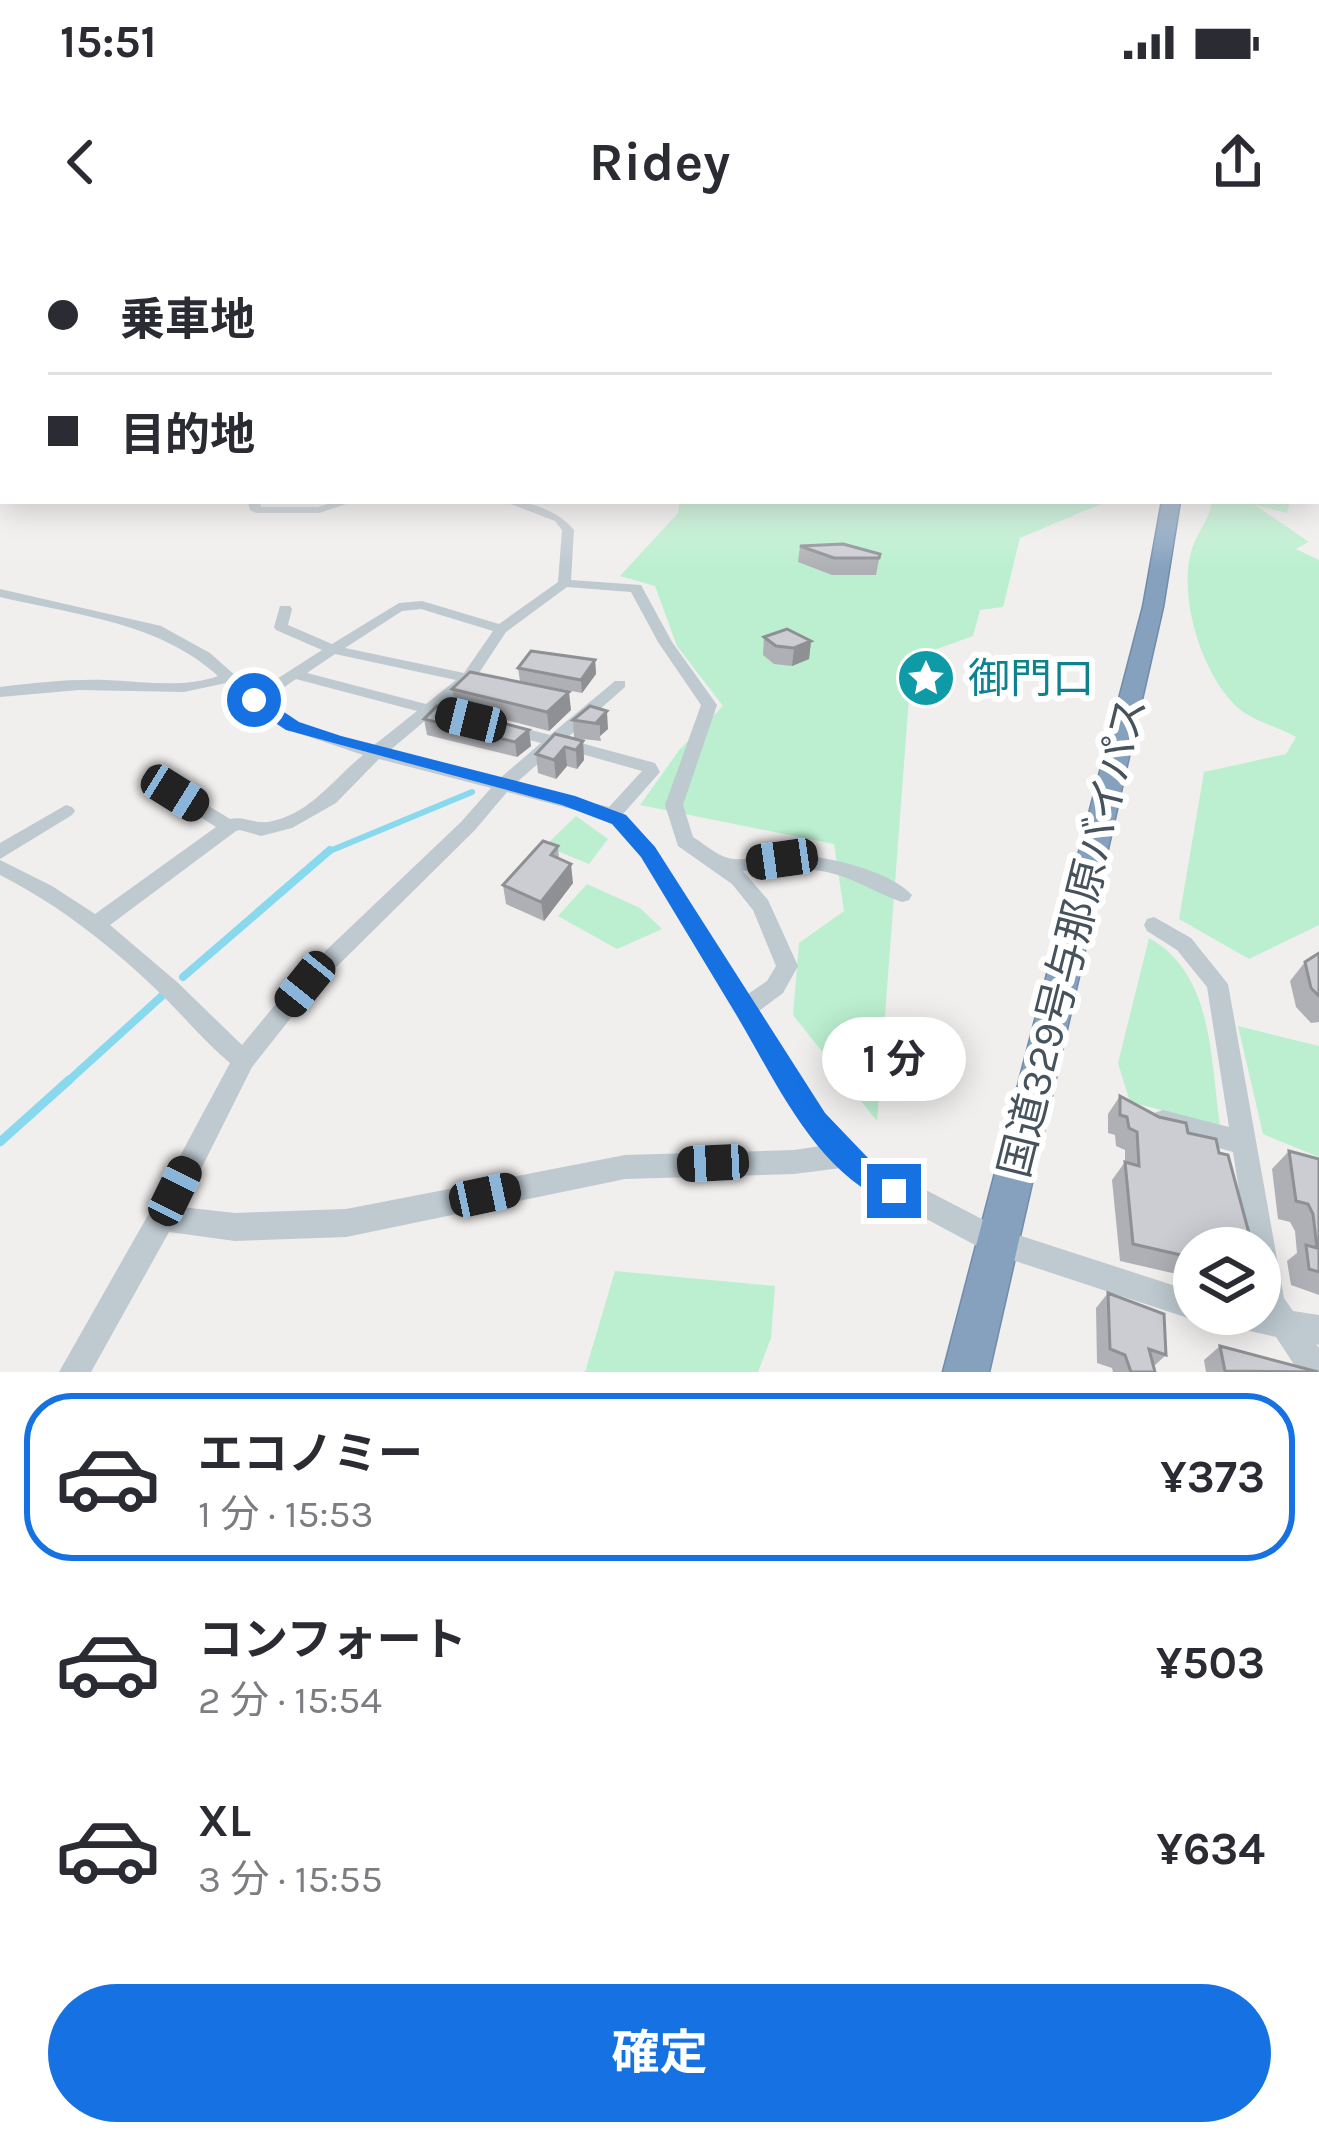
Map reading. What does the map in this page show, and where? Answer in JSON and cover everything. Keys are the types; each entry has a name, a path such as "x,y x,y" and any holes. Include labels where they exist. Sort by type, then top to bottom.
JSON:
{"highway":[{"name":"国道329号与那原バイパス","path":"966,1372 1153,607 1170,504"}],"street":[{"path":"255,504 256,510 319,510 339,504"},
{"path":"516,504 559,519 568,530 564,583"},
{"path":"94,926 229,827 238,823 262,830 301,818 330,799 376,753 468,678 502,629 564,583 636,588 665,642 710,705 674,805 685,841 729,866 756,896 787,966 776,987 746,1008"},
{"path":"0,593 156,629 192,646 292,726 611,815 648,852 816,1122 845,1154 894,1191 998,1242 1173,1299"},
{"path":"254,700 389,611 410,604 502,629"},
{"path":"285,609 281,627 335,650 490,682"},
{"path":"297,675 451,715"},
{"path":"0,692 68,685 159,690 229,677"},
{"path":"74,1372 244,1060 305,984 468,826 584,703 620,684"},
{"path":"491,724 649,767 652,772 611,815"},
{"path":"175,793 229,827"},
{"path":"0,852 66,811"},
{"path":"729,866 782,859 837,863 902,895"},
{"path":"0,867 27,879 94,926 165,984 244,1060"},
{"path":"1154,925 1184,944 1216,984 1271,1303 1317,1372"},
{"path":"1130,1111 1243,1143"},
{"path":"162,1218 235,1228 346,1223 625,1167 794,1162 845,1154"},
{"path":"1281,1325 1319,1330"}],"green space":[{"path":"680,504 1101,504 1020,538 1003,607 980,610 973,636 912,658 877,1121 793,1015 799,943 844,911 834,844 640,805 680,749 723,706 677,646 655,586 620,576 678,513"},
{"path":"1211,504 1289,504 1287,513 1255,505 1309,542 1296,549 1319,560 1319,925 1249,959 1179,919 1204,772 1286,754 1296,737 1238,708 1203,654 1188,584 1194,543"},
{"path":"576,816 608,839 589,864 545,846"},
{"path":"587,884 640,908 662,929 617,949 558,916"},
{"path":"1149,938 1186,973 1197,996 1210,1046 1220,1125 1130,1102 1118,1063"},
{"path":"1238,1026 1319,1046 1319,1157 1263,1134"},
{"path":"615,1271 775,1286 771,1338 758,1372 585,1372"}],"building":[{"path":"843,544 880,554 879,558 834,558 800,546"},
{"path":"787,629 811,641 794,648 776,646 764,637"},
{"path":"531,651 595,660 581,680 518,668"},
{"path":"470,672 569,692 547,712 452,689"},
{"path":"437,706 529,730 515,742 424,719"},
{"path":"590,706 607,711 596,723 600,724 573,720"},
{"path":"555,734 583,741 576,750 565,747 554,760 536,754"},
{"path":"543,841 558,846 551,855 571,864 541,902 503,885"},
{"path":"1319,953 1319,996 1311,988 1305,962"},
{"path":"1120,1096 1159,1117 1186,1123 1188,1133 1216,1139 1219,1153 1228,1155 1247,1227 1173,1227 1173,1253 1133,1244 1125,1162 1139,1166 1137,1132 1120,1115"},
{"path":"1289,1151 1319,1159 1319,1272 1309,1269 1306,1245 1317,1248 1313,1214 1308,1204 1296,1201"},
{"path":"1108,1293 1164,1314 1166,1355 1149,1349 1155,1372 1131,1372 1125,1355 1110,1349"},
{"path":"1220,1346 1318,1372 1225,1371"}],"waterway":[{"path":"328,852 472,792"},
{"path":"183,977 328,852"},
{"path":"66,1083 163,995"},
{"path":"0,1142 69,1080"}],"place":[{"name":"御門口","path":"926,678"}],"route":[{"path":"254,700 292,726 334,740 568,800 619,819 648,852 827,1138 859,1169 894,1191"}]}
